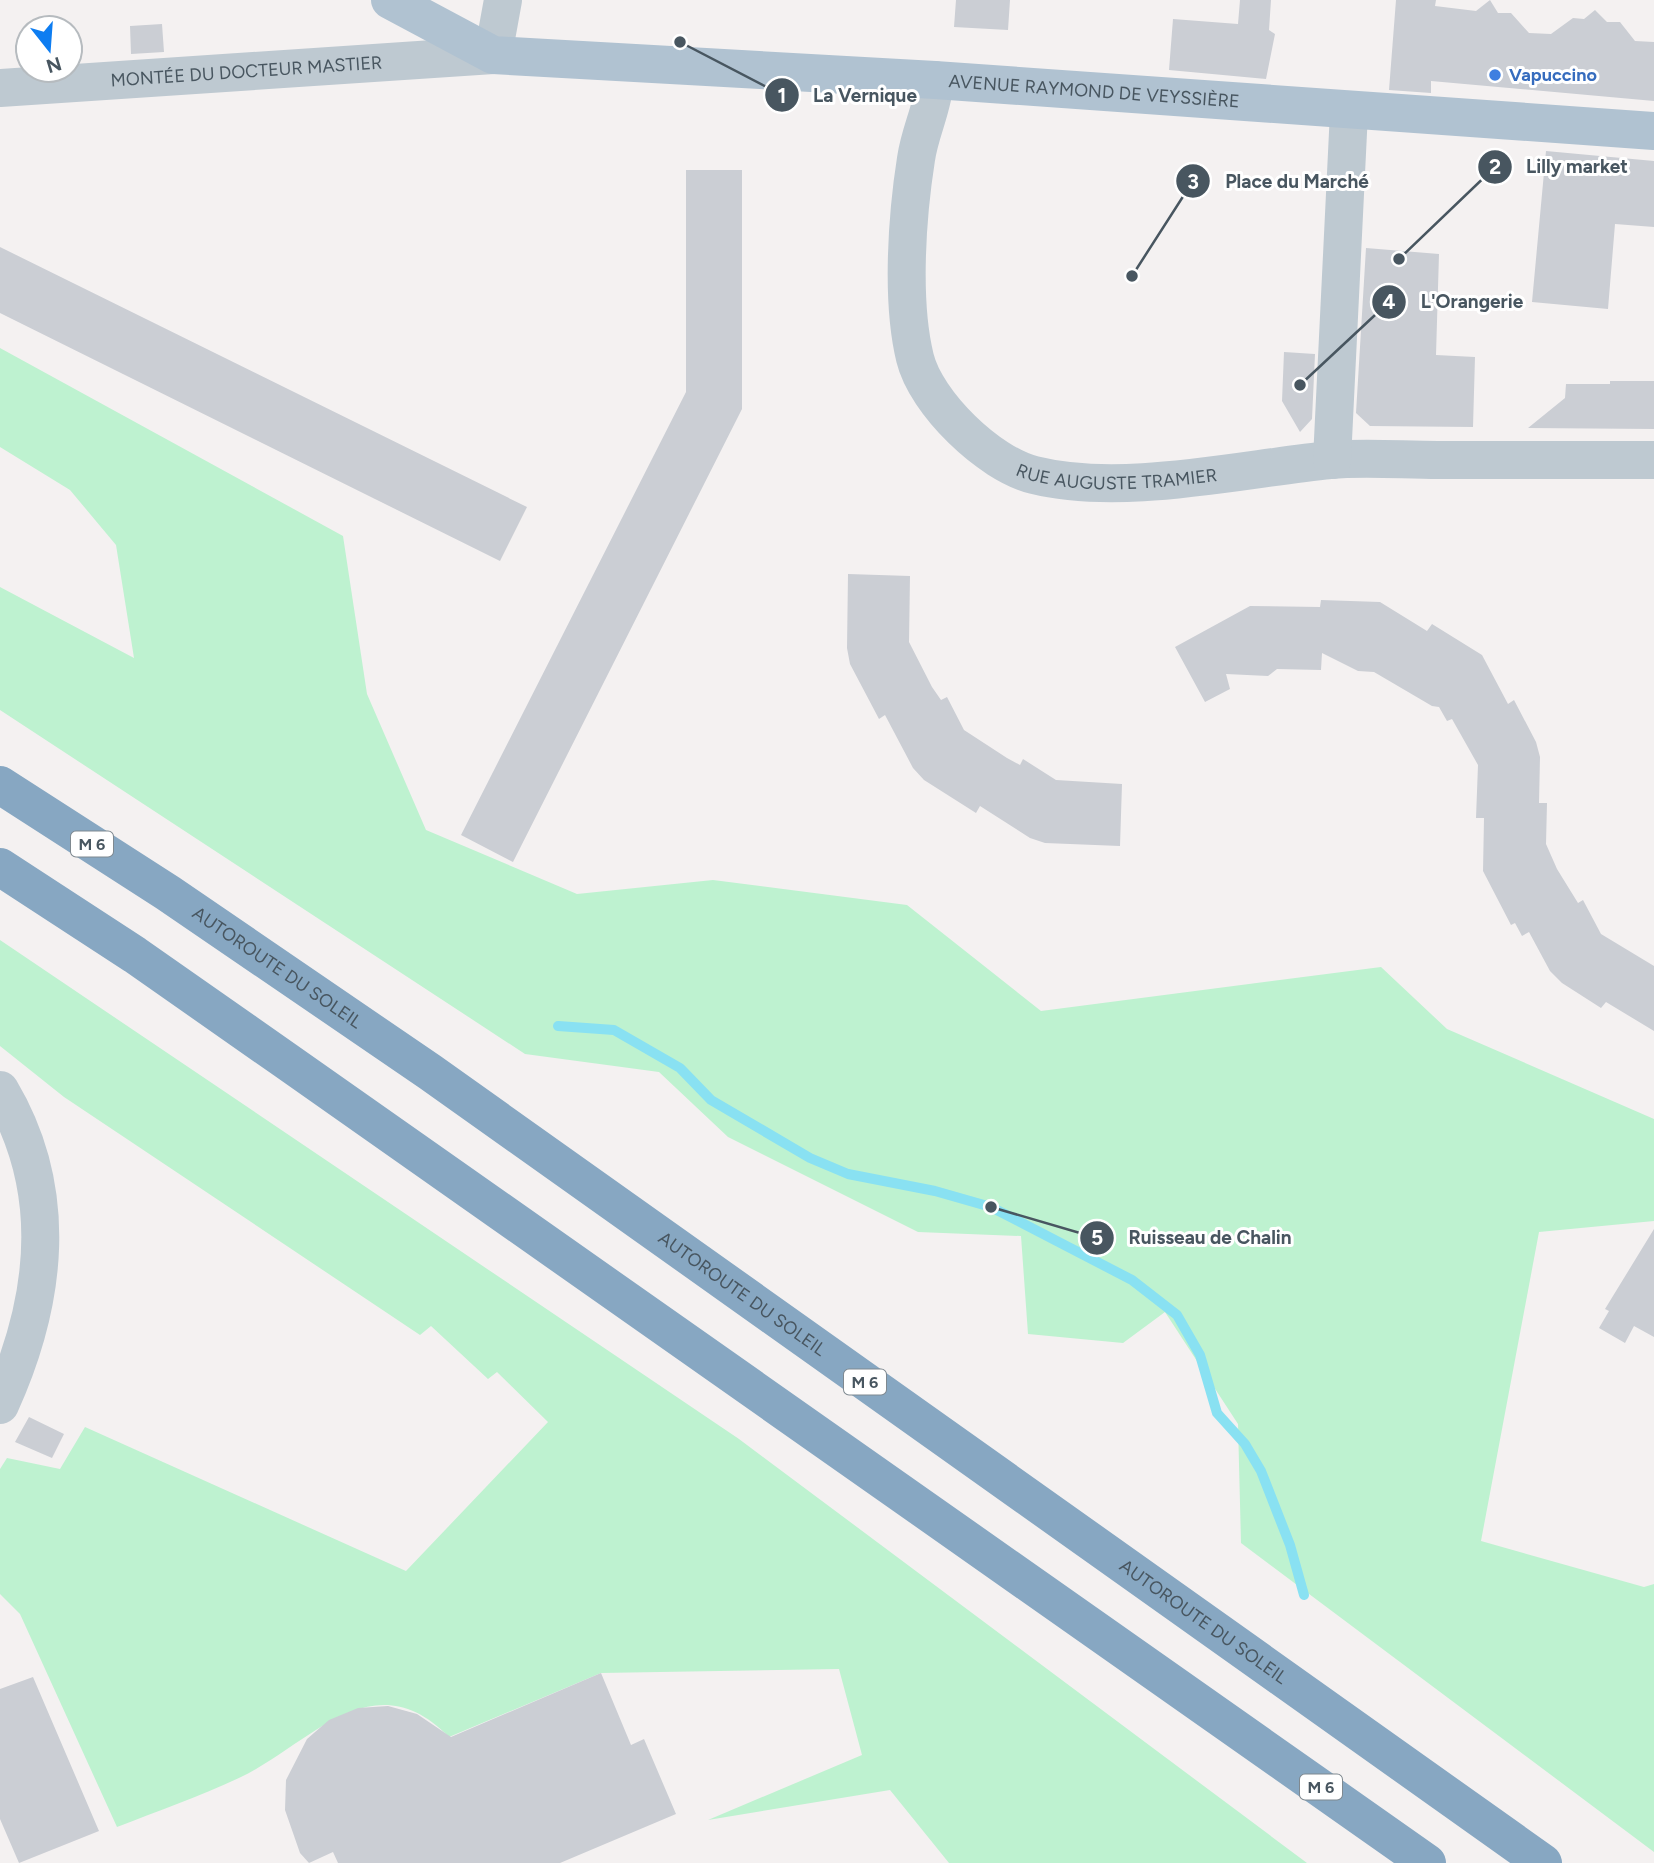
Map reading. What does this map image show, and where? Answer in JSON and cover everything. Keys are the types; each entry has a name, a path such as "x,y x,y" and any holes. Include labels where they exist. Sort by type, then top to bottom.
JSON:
{"highway":[{"name":"AUTOROUTE DU SOLEIL","path":"0,785 168,893 430,1072 1543,1863"},
{"name":"M 6","path":"0,867 221,1015 1427,1863"}],"main road":[{"path":"390,0 493,55"},
{"name":"AVENUE RAYMOND DE VEYSSIÈRE","path":"493,55 935,80 1349,112 1654,131"}],"street":[{"path":"493,55 503,0"},
{"name":"MONTÉE DU DOCTEUR MASTIER","path":"0,88 493,55"},
{"name":"RUE AUGUSTE TRAMIER","path":"935,80 933,104 916,156 906,265 915,359 927,384 957,425 997,458 1032,475 1080,482 1123,483 1332,460 1654,460"},
{"path":"1332,460 1349,112"},
{"path":"0,1090 25,1139 38,1188 42,1233 37,1295 29,1329 0,1405"}],"green space":[{"path":"0,348 343,536 367,694 426,830 577,894 713,880 907,905 1041,1011 1381,967 1447,1029 1654,1119 1654,1221 1539,1232 1481,1541 1644,1587 1654,1584 1654,1852 1241,1543 1238,1424 1165,1312 1123,1343 1028,1334 1021,1236 918,1232 728,1137 659,1072 525,1054 0,710 0,587 134,658 116,545 70,490 0,447"},
{"path":"0,940 739,1439 1307,1863 949,1863 890,1790 708,1820 862,1755 839,1669 601,1673 449,1737 421,1715 394,1706 368,1707 342,1715 241,1777 117,1827 20,1614 0,1594 0,1469 7,1458 60,1469 85,1427 406,1571 548,1422 497,1372 488,1379 431,1326 420,1335 64,1097 0,1046"}],"building":[{"path":"956,0 1010,0 1008,30 954,27"},
{"path":"1240,0 1271,0 1269,30 1275,34 1266,79 1169,70 1173,19 1238,24"},
{"path":"1396,0 1436,0 1435,6 1476,11 1490,0 1498,13 1511,13 1529,33 1551,34 1573,18 1584,19 1595,10 1607,22 1620,22 1635,41 1654,42 1654,101 1431,81 1431,93 1389,90"},
{"path":"162,24 164,52 131,54 130,26"},
{"path":"1546,151 1654,161 1654,227 1615,224 1608,309 1532,302"},
{"path":"686,170 742,170 742,409 513,862 461,835 686,392"},
{"path":"0,247 527,507 500,561 0,313"},
{"path":"1366,248 1439,254 1436,355 1475,357 1473,427 1370,426 1356,413"},
{"path":"1284,352 1315,354 1312,419 1300,432 1282,401"},
{"path":"1610,381 1654,381 1654,429 1528,428 1565,398 1566,384 1610,384"},
{"path":"848,574 910,576 909,642 932,687 941,700 947,697 964,730 1007,758 1020,765 1023,759 1056,780 1122,784 1120,846 1045,843 1030,838 980,806 976,813 924,780 913,768 885,715 879,719 850,664 847,648"},
{"path":"1321,600 1380,602 1427,631 1432,624 1482,655 1508,704 1514,700 1536,742 1540,757 1539,803 1547,803 1546,844 1557,869 1578,903 1583,900 1601,934 1654,966 1654,1031 1606,1002 1601,1008 1562,983 1550,971 1529,932 1522,936 1515,923 1511,925 1483,871 1484,818 1476,818 1478,765 1452,719 1447,721 1439,707 1432,706 1374,672 1358,671 1322,653 1321,670 1277,669 1268,676 1226,674 1230,689 1205,702 1175,647 1250,606 1320,607"},
{"path":"1654,1229 1654,1337 1634,1326 1625,1343 1599,1328 1609,1311 1605,1309"},
{"path":"29,1417 64,1434 52,1458 15,1442"},
{"path":"601,1673 631,1745 644,1739 676,1814 560,1863 338,1863 333,1852 309,1863 300,1853 285,1810 286,1780 307,1739 329,1720 358,1708 388,1706 417,1714 451,1737"},
{"path":"33,1677 99,1831 19,1863 0,1819 0,1689"}],"waterway":[{"path":"558,1026 614,1030 680,1068 711,1100 810,1158 848,1174 935,1191 991,1207 1132,1280 1177,1315 1200,1355 1217,1413 1245,1444 1261,1471 1290,1545 1304,1595"}],"place":[{"name":"La Vernique","path":"680,42"},
{"name":"Vapuccino","path":"1495,75"},
{"name":"Lilly market","path":"1399,259"},
{"name":"Place du Marché","path":"1132,276"},
{"name":"L'Orangerie","path":"1300,385"},
{"name":"Ruisseau de Chalin","path":"991,1207"}]}
